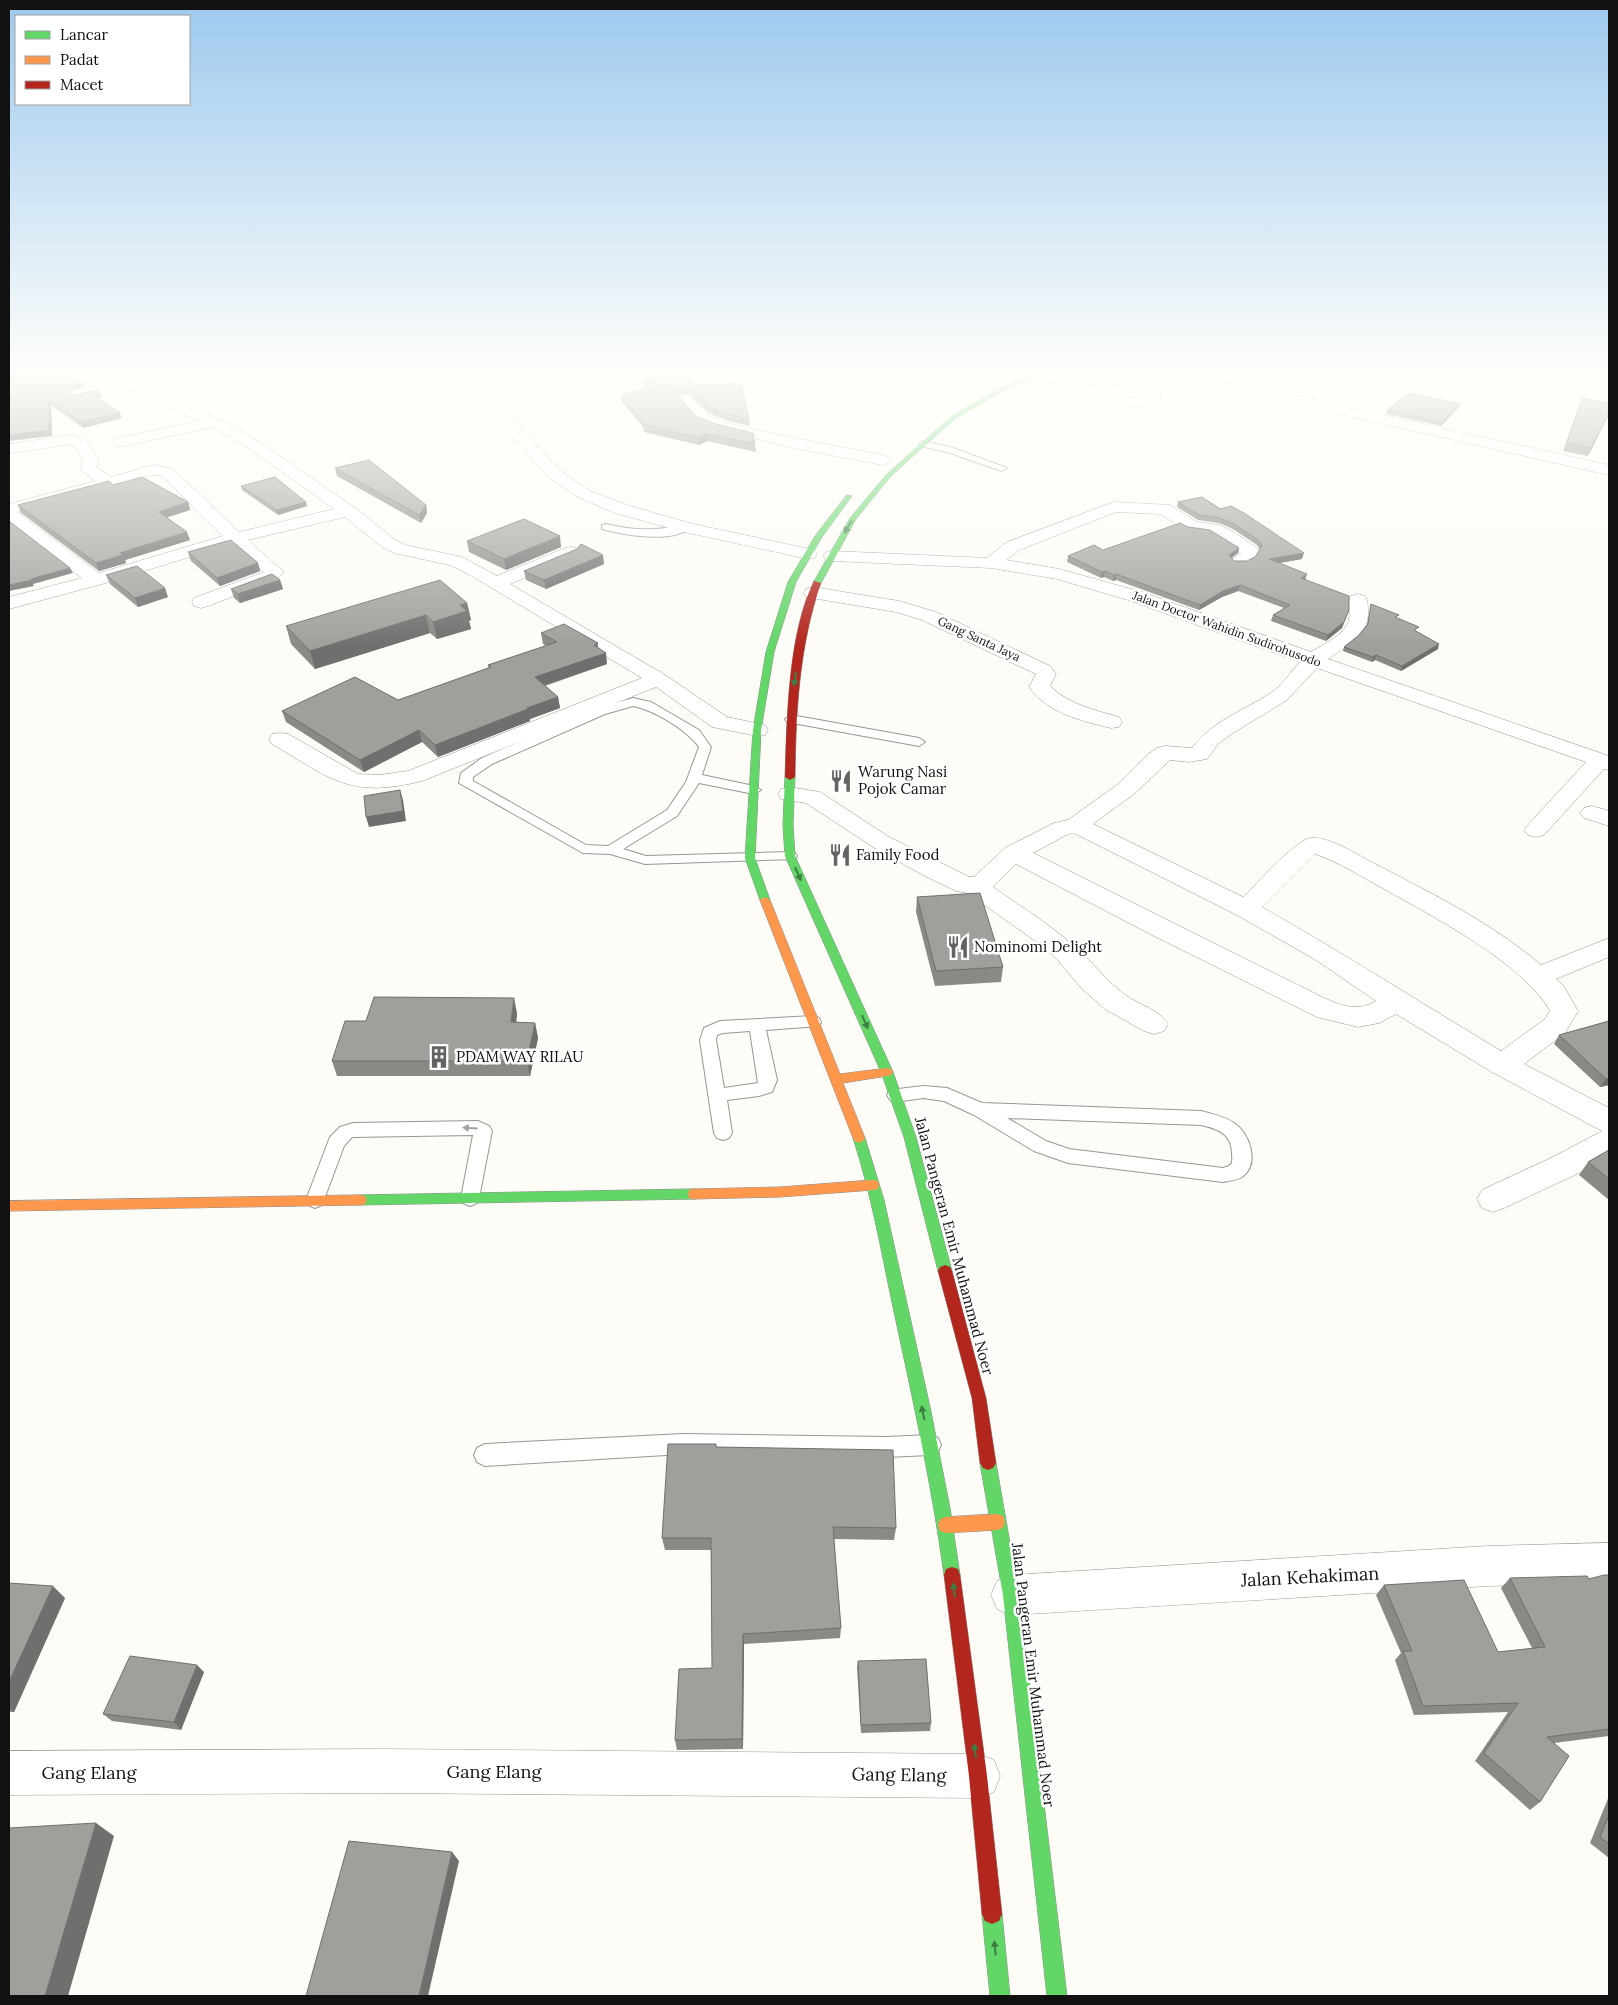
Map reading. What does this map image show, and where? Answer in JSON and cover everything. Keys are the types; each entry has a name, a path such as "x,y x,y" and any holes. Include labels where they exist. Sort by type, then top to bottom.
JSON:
{"main road":[{"path":"870,473 882,461"},
{"name":"Jalan Pangeran Emir Muhammad Noer","path":"905,461 870,496 853,518 814,588 785,700 791,719 788,794 790,856 896,1095 917,1157 979,1398 997,1522 1011,1595 1058,1996"},
{"path":"870,496 855,489 808,554 792,582 770,652 761,699 757,730 750,858 771,916 837,1079 862,1147 873,1185 946,1525 978,1776 1000,1996"},
{"path":"792,582 814,588"},
{"path":"761,699 785,700"},
{"path":"837,1079 887,1072"},
{"path":"9,1206 780,1192 873,1185"},
{"path":"946,1525 997,1522"}],"street":[{"path":"91,461 88,469 108,482"},
{"path":"275,461 348,511 376,535 400,549 456,561 658,679 720,722 757,730"},
{"path":"542,461 553,473 584,494 620,509 686,527 808,554"},
{"path":"1567,461 1609,470"},
{"path":"11,516 108,482 153,470 162,470 170,475 235,538 275,572 268,577 201,602"},
{"path":"991,563 1012,546 1114,507 1164,509 1193,527 1217,530 1248,548 1249,555 1239,562"},
{"path":"9,603 96,580 235,538 348,511"},
{"path":"11,516 96,580"},
{"path":"496,583 571,552"},
{"name":"Jalan Doctor Wahidin Sudirohusodo","path":"832,556 991,563 1059,574 1135,596 1605,761"},
{"name":"Gang Santa Jaya","path":"814,588 930,616 1043,670 1046,674 1039,687 1047,696 1071,709 1111,722"},
{"path":"1074,826 1126,789 1155,760 1165,753 1189,755 1202,752 1210,739 1225,728 1280,696 1313,660 1350,635 1359,621 1358,600"},
{"path":"280,739 346,777 356,781 384,782 414,776 658,679"},
{"path":"1536,830 1605,761"},
{"path":"788,794 812,798 881,842 932,870 965,885 982,883 1014,853 1062,828 1074,826 1088,830 1246,909 1325,954 1396,1001 1502,1065 1609,1122"},
{"path":"1246,909 1308,847 1313,845 1322,847 1448,914 1539,976 1562,1003 1564,1011 1562,1018 1555,1026 1502,1065"},
{"path":"1014,853 1189,944 1321,1007 1351,1017 1362,1018 1379,1012 1396,1001"},
{"path":"974,885 1047,937 1067,954 1091,981 1115,1002 1154,1024"},
{"path":"1539,976 1609,946"},
{"path":"1493,1199 1568,1164 1609,1141"},
{"name":"Jalan Kehakiman","path":"1011,1595 1488,1566 1609,1563"},
{"name":"Gang Elang","path":"9,1773 388,1771 978,1776"}],"lane":[{"path":"981,461 1002,468"},
{"path":"606,526 646,534 675,531 686,527"},
{"path":"611,850 672,813 696,778 705,747 696,733 647,706 633,702 601,711 487,762 466,776 466,783 582,849 611,850 645,860 790,856"},
{"path":"791,719 918,742"},
{"path":"696,778 754,790"},
{"path":"723,1133 708,1040 710,1032 720,1027 813,1022"},
{"path":"716,1095 759,1090 766,1087 768,1080 757,1025"},
{"path":"896,1095 938,1093 947,1095 980,1110 1040,1146 1068,1156 1223,1174 1235,1172 1242,1165 1242,1143 1237,1134 1222,1124 1201,1118 980,1110"},
{"path":"315,1200 336,1142 346,1132 353,1130 478,1128 483,1132 470,1198"},
{"path":"485,1455 683,1444 886,1447 930,1445"}],"building":[{"path":"370,461 426,505 419,515 335,468"},
{"path":"142,477 188,502 159,512 187,532 120,553 123,555 96,563 18,505 109,481 113,485"},
{"path":"275,477 306,502 277,510 241,486"},
{"path":"1202,497 1220,509 1231,506 1244,513 1304,553 1269,559 1307,574 1301,578 1349,596 1349,610 1344,622 1328,635 1273,615 1290,605 1240,585 1223,591 1200,605 1116,574 1102,572 1068,556 1094,545 1103,550 1180,523 1188,527 1210,530 1239,548 1229,555 1234,561 1247,561 1255,557 1262,546 1258,540 1234,524 1220,518 1199,515 1178,502"},
{"path":"524,519 560,536 504,559 467,541"},
{"path":"9,521 70,568 9,585"},
{"path":"231,540 258,563 217,578 188,552"},
{"path":"581,544 603,555 544,580 524,571 577,549"},
{"path":"137,566 165,588 135,598 106,575"},
{"path":"272,574 280,580 238,594 231,589"},
{"path":"440,580 467,603 460,605 467,611 433,622 426,615 310,651 286,626"},
{"path":"1371,604 1399,615 1395,617 1419,627 1414,630 1439,644 1402,666 1376,655 1373,657 1344,647 1358,636 1368,624"},
{"path":"564,624 598,643 594,645 606,653 535,677 558,697 435,745 419,730 360,760 282,711 355,677 398,700 491,667 488,665 557,642 541,633"},
{"path":"400,790 403,811 366,817 364,796"},
{"name":"Nominomi Delight","path":"980,893 1003,967 936,971 917,897"},
{"name":"PDAM WAY RILAU","path":"374,997 514,998 511,1022 535,1023 527,1061 332,1061 345,1021 366,1021"},
{"path":"1609,1021 1609,1078 1606,1079 1559,1035"},
{"path":"1609,1150 1609,1179 1588,1162"},
{"path":"668,1444 716,1444 716,1447 893,1450 896,1528 833,1527 841,1628 743,1634 742,1739 675,1740 679,1669 712,1668 711,1538 662,1538"},
{"path":"1609,1575 1609,1729 1547,1737 1569,1756 1540,1802 1484,1753 1518,1703 1423,1706 1403,1651 1412,1651 1384,1585 1464,1580 1498,1652 1545,1647 1510,1578 1587,1576 1589,1579"},
{"path":"9,1583 53,1586 9,1682"},
{"path":"130,1656 197,1665 174,1722 103,1714"},
{"path":"926,1659 931,1723 861,1725 858,1661"},
{"path":"1609,1815 1609,1844 1600,1837"},
{"path":"96,1823 45,1996 9,1996 9,1828"},
{"path":"349,1841 452,1852 419,1996 306,1996"}],"traffic: fast":[{"path":"817,583 853,518 889,475 905,461"},
{"path":"765,900 750,858 757,730 770,652 792,582 819,536 849,496"},
{"path":"790,777 788,825 790,856 887,1072 910,1137 945,1271"},
{"path":"859,1138 878,1200 936,1474 952,1575"},
{"path":"360,1200 694,1194"},
{"path":"988,1463 1011,1595 1057,1996"},
{"path":"992,1914 1000,1996"}],"traffic: slow":[{"path":"765,900 859,1138"},
{"path":"837,1079 887,1072"},
{"path":"694,1194 780,1192 873,1185"},
{"path":"9,1206 360,1200"},
{"path":"946,1525 997,1522"}],"traffic: jam":[{"path":"790,777 793,703 798,654 809,606 817,583"},
{"path":"945,1271 979,1398 988,1463"},
{"path":"952,1575 978,1776 992,1914"}],"place":[{"name":"Warung Nasi Pojok Camar","path":"841,781"},
{"name":"Family Food","path":"840,855"},
{"name":"Nominomi Delight","path":"958,947"},
{"name":"PDAM WAY RILAU","path":"439,1057"}]}
